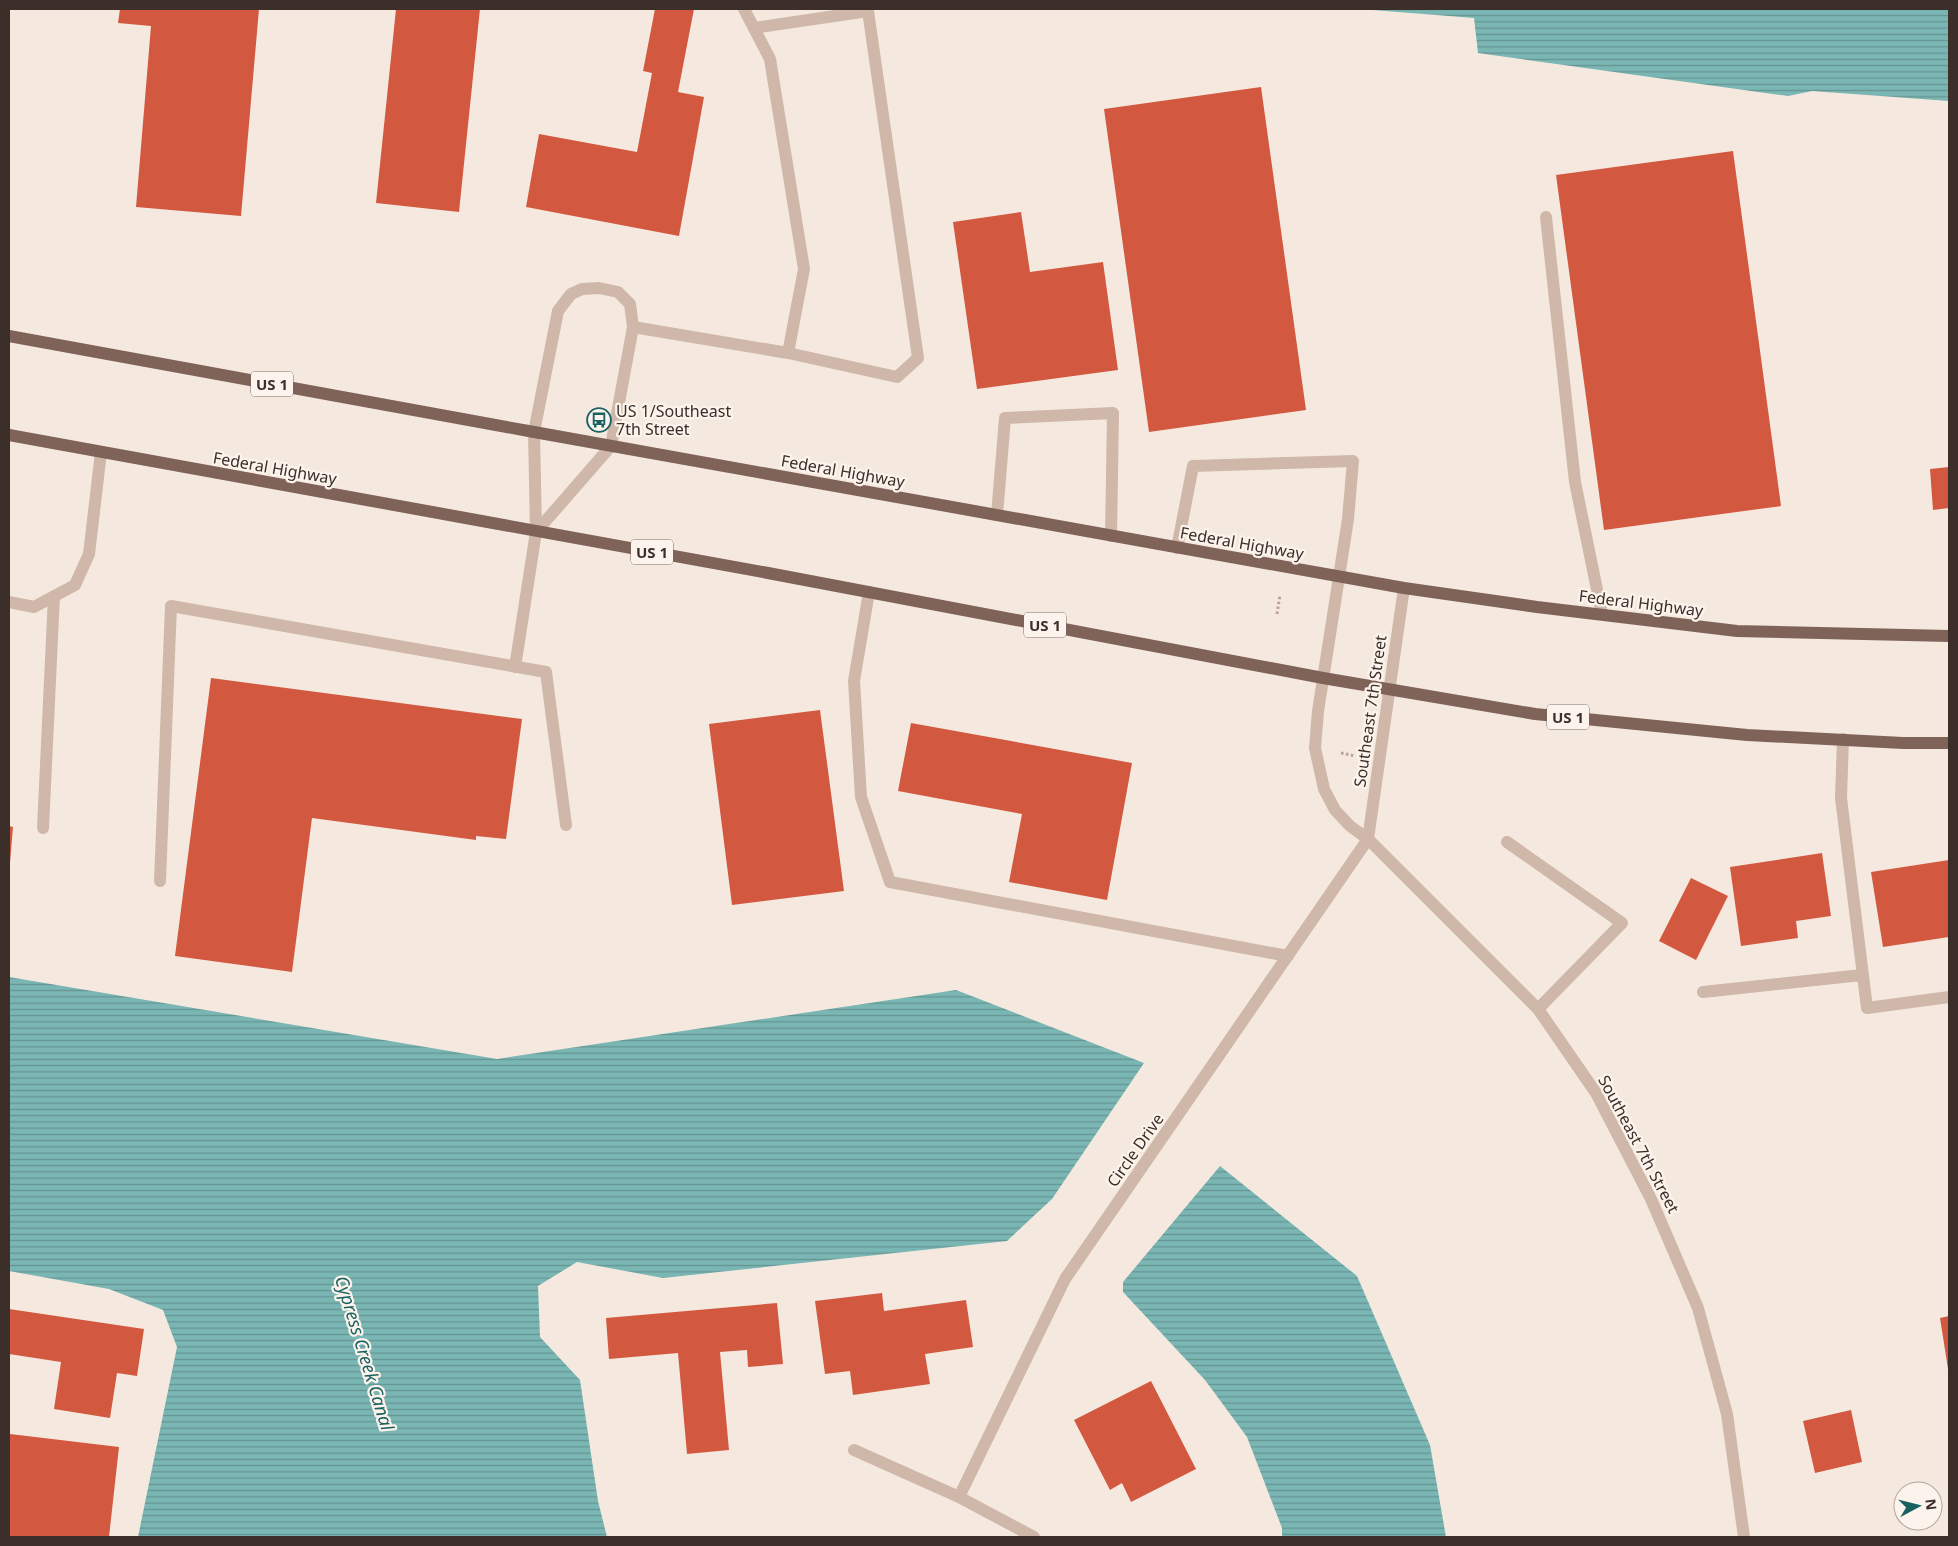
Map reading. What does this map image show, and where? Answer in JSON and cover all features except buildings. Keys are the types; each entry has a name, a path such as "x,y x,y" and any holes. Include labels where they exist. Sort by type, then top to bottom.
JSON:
{"main road":[{"name":"Federal Highway","path":"9,336 1404,588 1537,607 1737,631 1949,636"},
{"name":"Federal Highway","path":"9,436 869,592 1323,678 1535,714 1746,735 1903,743 1949,743"}],"street":[{"path":"744,9 770,59 804,269 788,352"},
{"path":"633,327 788,352 897,377 918,358 868,11 754,28"},
{"path":"1546,217 1575,482 1602,614"},
{"path":"515,667 536,532 534,432 558,311 571,294 582,289 599,288 618,292 630,304 633,327 611,446 536,532"},
{"path":"997,515 1005,418 1113,413 1111,536"},
{"path":"9,602 34,607 75,585 89,554 100,452"},
{"name":"Southeast 7th Street","path":"1177,548 1193,466 1353,460 1348,519 1323,678 1315,748 1324,789 1335,810 1350,826 1368,839 1538,1009 1596,1093 1651,1199 1698,1308 1726,1414 1744,1537"},
{"name":"Southeast 7th Street","path":"1368,839 1404,588"},
{"path":"869,592 854,681 861,797 890,882 1288,956"},
{"path":"43,828 54,596"},
{"path":"160,881 170,606 546,672 566,825"},
{"path":"1843,739 1841,798 1867,1008 1949,996"},
{"name":"Circle Drive","path":"959,1497 1065,1279 1368,839"},
{"path":"1506,842 1622,923 1538,1009"},
{"path":"1703,992 1862,975"},
{"path":"854,1450 959,1497 1034,1537"}],"path":[{"path":"1277,614 1280,595"}],"water":[{"path":"1360,9 1949,9 1949,101 1812,91 1788,96 1478,53 1474,18"},
{"name":"Cypress Creek Canal","path":"9,977 497,1059 956,990 1144,1063 1052,1199 1007,1241 663,1278 577,1262 538,1286 540,1337 580,1380 598,1501 607,1537 138,1537 177,1347 163,1310 109,1289 9,1271"},
{"path":"1220,1166 1357,1276 1430,1445 1446,1537 1282,1537 1282,1528 1247,1437 1205,1380 1123,1292 1123,1282"}],"place":[{"name":"US 1/Southeast 7th Street","path":"599,420"}]}
